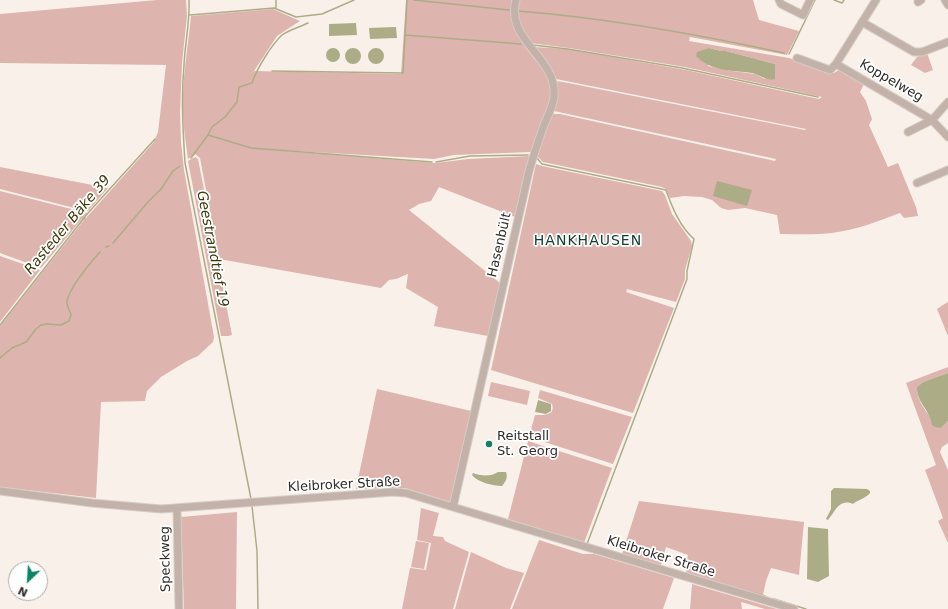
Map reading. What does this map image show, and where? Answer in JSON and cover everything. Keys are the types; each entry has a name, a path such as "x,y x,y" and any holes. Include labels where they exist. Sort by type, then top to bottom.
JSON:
{"street":[{"name":"Hasenbült","path":"453,507 532,159 554,99 553,83 550,72 523,38 518,29 514,8 516,0"},
{"path":"779,0 781,4 803,15 810,0"},
{"name":"Koppelweg","path":"876,0 836,64 932,120 948,138"},
{"path":"945,0 948,5"},
{"path":"862,22 914,52 922,52 948,42"},
{"path":"797,58 830,70 836,64"},
{"path":"908,132 932,120 948,102"},
{"path":"916,183 948,170"},
{"name":"Kleibroker Straße","path":"0,491 144,508 177,509 392,492 417,496 794,609"},
{"name":"Speckweg","path":"177,509 179,609"}],"shaded area":[{"path":"157,0 186,0 187,16 182,63 180,113 181,142 184,170 214,337 213,342 198,356 161,377 147,391 145,401 101,402 96,498 0,487 0,326 84,220 82,219 41,268 0,253 0,191 87,213 84,217 86,218 154,142 158,132 166,65 0,63 0,14"},
{"path":"406,0 514,0 511,9 512,22 525,47 546,74 551,87 550,102 531,152 454,155 434,159 276,150 435,163 468,159 530,156 515,217 439,187 431,201 419,204 409,210 500,283 488,336 434,326 438,307 406,288 408,274 389,280 381,288 219,259 200,158 195,154 188,159 183,99 184,75 191,16 273,9 300,21 277,36 254,71 401,74"},
{"path":"518,0 753,0 759,20 799,31 787,55 690,37 689,41 789,58 834,73 839,70 865,82 860,92 866,101 872,119 869,125 888,167 898,163 916,207 918,216 904,218 900,213 876,222 841,232 780,234 777,215 745,208 728,210 721,208 712,200 702,197 684,196 670,198 666,189 662,187 543,162 536,155 552,114 560,114 775,161 776,159 554,111 558,96 556,81 806,129 556,79 552,70 533,47 568,49 686,70 819,99 822,97 685,67 530,43 519,23 517,6","holes":["709,48 726,51 775,64 765,79 755,74 708,66"]},
{"path":"356,23 357,35 329,36 329,24"},
{"path":"396,27 397,38 370,39 369,28"},
{"path":"330,48 336,48 340,52 340,58 336,62 330,62 326,58 326,52"},
{"path":"350,48 356,48 361,53 359,62 356,64 350,64 345,59 345,53"},
{"path":"373,48 379,48 384,53 382,62 379,64 373,64 368,59 368,53"},
{"path":"709,48 775,64 775,79 766,79 752,73 715,68 696,56 697,52"},
{"path":"927,53 933,70 925,73 911,65 917,57"},
{"path":"195,157 198,159 232,335 228,336 221,336 188,161"},
{"path":"536,164 662,191 672,214 691,241 692,246 685,270 685,279 676,302 627,289 626,292 674,308 633,413 491,370"},
{"path":"0,167 108,188 89,210 86,211 0,189"},
{"path":"717,181 752,190 747,206 713,196"},
{"path":"0,256 40,270 0,322"},
{"path":"948,302 948,336 937,309"},
{"path":"948,367 948,373 923,382 917,387 917,393 925,409 941,428 948,421 948,443 942,447 940,452 948,470 948,543 938,521 943,518 925,470 936,465 906,383"},
{"path":"948,373 948,421 941,428 935,427 932,425 929,415 921,402 917,392 917,387 923,382"},
{"path":"491,382 530,391 527,405 488,396"},
{"path":"377,389 471,411 450,502 405,488 356,489"},
{"path":"540,390 632,417 613,464 529,437 535,415 548,414 553,408 552,404 538,398"},
{"path":"538,400 551,404 551,411 546,414 535,412"},
{"path":"528,441 612,468 584,543 508,519"},
{"path":"498,472 506,472 507,476 505,483 502,486 486,483 478,480 472,475 473,473 479,475 489,475"},
{"path":"834,488 867,489 870,493 853,504 841,504 828,520 826,519 831,509 831,491"},
{"path":"639,501 804,522 799,575 771,568 763,595 686,573 687,569 684,568 688,555 666,547 661,565 622,554"},
{"path":"421,508 439,513 433,536 443,537 445,541 469,552 453,609 402,609 410,568 426,570 431,543 417,540"},
{"path":"237,512 236,609 184,609 181,517"},
{"path":"808,527 828,529 829,576 818,582 807,579"},
{"path":"539,540 583,554 594,554 674,578 663,609 512,609"},
{"path":"416,541 429,543 424,569 411,567"},
{"path":"471,552 506,568 524,573 510,609 455,609"},
{"path":"692,584 777,609 765,609 741,602 742,609 690,609"}],"waterway":[{"name":"Geestrandtief 19","path":"189,0 183,90 185,163 251,499"},
{"path":"276,0 276,8"},
{"path":"190,15 274,8 296,17 322,14 354,0"},
{"path":"407,0 405,35 521,44"},
{"path":"414,0 509,10"},
{"path":"789,54 815,0"},
{"path":"834,0 842,3 844,0"},
{"path":"518,11 619,22 718,39 784,53"},
{"path":"191,158 212,127 225,117 237,102 239,87 252,83 261,64 278,39 285,33 308,23"},
{"path":"272,71 403,73 405,35"},
{"path":"533,45 568,49 682,68 818,97"},
{"path":"208,135 251,148 432,162"},
{"name":"Rasteder Bäke 39","path":"0,325 88,213 155,139"},
{"path":"436,162 470,156 528,155"},
{"path":"536,157 542,164 666,190 681,223 694,239 687,271 687,279 587,544"},
{"path":"113,243 161,189 173,171 180,166"},
{"path":"0,358 12,348 26,342 41,325 61,325 69,321 71,315 67,306 68,297 80,276 100,252"},
{"name":"Geestrandtief 19","path":"252,506 257,551 258,609"},
{"path":"711,581 765,596"},
{"path":"774,599 806,609"}],"place":[{"name":"Reitstall St. Georg","path":"489,444"}],"district":[{"name":"HANKHAUSEN","path":"588,241"}]}
